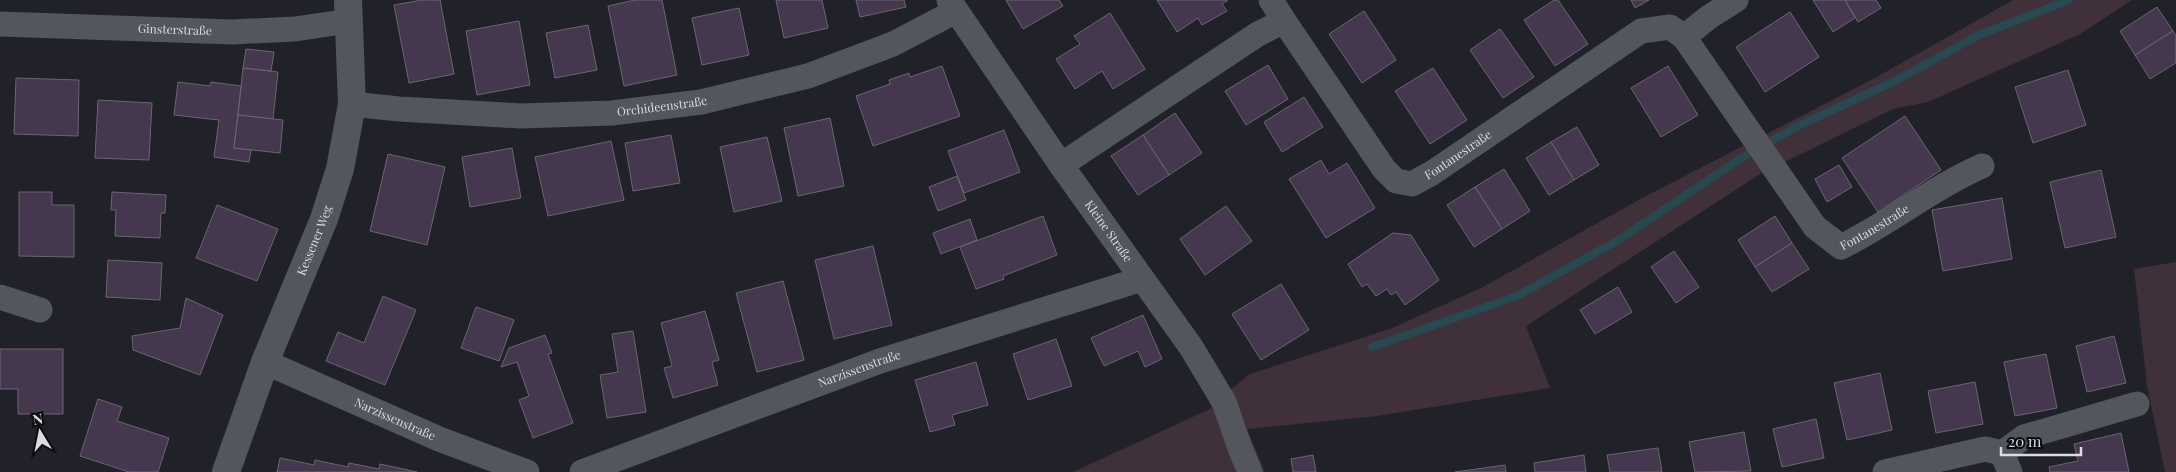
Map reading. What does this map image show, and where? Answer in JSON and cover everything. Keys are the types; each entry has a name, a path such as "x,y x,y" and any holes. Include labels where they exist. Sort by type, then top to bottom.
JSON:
{"street":[{"name":"Fontanestraße","path":"1272,0 1284,21 1384,169 1396,181 1412,184 1432,173 1641,31 1670,27 1684,37 1815,227 1840,247 1868,233 1953,179 1982,166"},
{"path":"1684,37 1709,17 1736,0"},
{"name":"Orchideenstraße","path":"352,104 399,110 521,116 612,113 700,102 808,76 892,44 953,5"},
{"name":"Kleine Straße","path":"953,5 1061,165 1191,347 1224,402 1250,472"},
{"name":"Kessener Weg","path":"226,472 264,362 324,219 340,169 352,104 349,10"},
{"name":"Ginsterstraße","path":"0,24 232,32 295,29 349,10"},
{"path":"1061,165 1258,34 1284,21"},
{"name":"Narzissenstraße","path":"582,472 880,361 1142,279"},
{"path":"0,297 40,310"},
{"name":"Narzissenstraße","path":"264,362 439,439 527,472"},
{"path":"1885,472 1985,449 2006,463 2024,437 2137,404"}],"shaded area":[{"path":"2013,0 2132,0 2080,34 1928,102 1893,109 1760,174 1526,326 1550,388 1377,416 1247,429 1265,472 1073,472 1210,409 1215,402 1250,374 1390,329 1481,288 1646,196 1875,78"},
{"path":"2176,262 2176,472 2165,472 2147,386 2134,269"}],"building":[{"path":"422,0 440,0 454,74 409,83 394,5"},
{"path":"635,0 662,0 677,75 624,86 608,6"},
{"path":"776,0 822,0 828,28 784,38"},
{"path":"856,0 904,0 906,7 860,17"},
{"path":"1006,0 1059,0 1063,6 1023,29"},
{"path":"1157,0 1228,0 1222,4 1227,11 1202,25 1198,18 1177,32"},
{"path":"1554,0 1558,0 1588,44 1555,66 1524,20"},
{"path":"1631,0 1649,0 1635,8"},
{"path":"1813,0 1845,0 1855,18 1833,32"},
{"path":"1845,0 1876,0 1881,8 1858,22"},
{"path":"2157,7 2173,31 2135,55 2120,31"},
{"path":"739,8 749,55 702,65 692,18"},
{"path":"1364,11 1396,60 1362,83 1329,34"},
{"path":"1790,12 1819,57 1765,92 1736,47"},
{"path":"1110,13 1145,69 1113,89 1102,71 1075,89 1056,59 1080,44 1074,36"},
{"path":"519,21 530,85 477,95 466,31"},
{"path":"588,25 597,70 555,78 546,33"},
{"path":"1500,29 1534,77 1503,98 1470,50"},
{"path":"2173,31 2176,36 2176,63 2150,79 2135,55"},
{"path":"246,49 274,52 271,71 243,68"},
{"path":"1268,65 1288,99 1246,125 1225,91"},
{"path":"942,66 960,116 873,146 856,96 890,84 889,80 909,73 910,77"},
{"path":"1668,66 1698,115 1661,137 1631,88"},
{"path":"243,68 278,72 273,119 238,115"},
{"path":"1433,68 1467,120 1430,144 1395,91"},
{"path":"2068,70 2086,125 2033,143 2015,87"},
{"path":"16,78 79,80 78,136 14,134"},
{"path":"178,82 210,86 211,82 241,86 234,148 251,150 249,162 214,157 219,120 174,115"},
{"path":"1304,97 1323,127 1282,152 1264,122"},
{"path":"98,100 152,103 149,160 95,158"},
{"path":"1175,113 1202,153 1169,175 1143,135"},
{"path":"238,115 283,120 280,153 234,148"},
{"path":"1905,116 1941,170 1878,212 1842,158"},
{"path":"830,118 844,186 798,196 784,128"},
{"path":"1577,127 1599,165 1574,180 1551,142"},
{"path":"1004,130 1020,172 964,193 948,151"},
{"path":"671,135 680,183 633,191 625,143"},
{"path":"1143,135 1169,175 1138,195 1111,156"},
{"path":"767,137 782,201 734,212 720,147"},
{"path":"611,141 624,200 548,216 535,157"},
{"path":"1551,142 1574,180 1549,195 1526,158"},
{"path":"512,148 521,198 470,207 462,157"},
{"path":"388,154 445,167 427,245 370,231"},
{"path":"1321,160 1329,174 1347,163 1375,208 1326,238 1289,179"},
{"path":"1839,165 1852,187 1827,202 1815,179"},
{"path":"1504,169 1530,211 1502,229 1475,187"},
{"path":"2101,170 2116,237 2065,248 2050,182"},
{"path":"957,176 966,200 938,211 929,187"},
{"path":"1475,187 1502,229 1474,247 1447,205"},
{"path":"19,192 52,192 52,205 74,205 74,257 19,256"},
{"path":"112,192 166,195 165,213 161,213 160,238 115,236 116,210 111,210"},
{"path":"2002,198 2012,259 1943,271 1932,210"},
{"path":"217,205 278,229 257,281 196,258"},
{"path":"1226,206 1252,241 1205,275 1180,239"},
{"path":"1043,216 1057,255 1003,276 1004,279 976,289 960,247"},
{"path":"1775,216 1792,243 1755,267 1738,240"},
{"path":"970,219 977,240 941,254 933,233"},
{"path":"1393,233 1411,235 1439,280 1405,305 1396,292 1391,295 1387,289 1376,296 1367,284 1362,287 1348,264"},
{"path":"1792,243 1809,269 1772,292 1755,267"},
{"path":"873,246 892,325 834,339 815,260"},
{"path":"1674,251 1699,287 1676,303 1651,267"},
{"path":"108,260 162,263 160,300 106,297"},
{"path":"783,281 804,360 757,372 736,293"},
{"path":"1281,284 1309,330 1261,360 1232,314"},
{"path":"1618,287 1632,312 1595,334 1580,310"},
{"path":"383,296 416,310 385,385 326,361 338,332 364,343"},
{"path":"186,298 223,315 200,375 133,350 132,336 180,328"},
{"path":"476,307 514,320 499,361 461,348"},
{"path":"705,311 719,360 712,362 718,385 673,398 664,368 672,366 661,323"},
{"path":"1143,315 1162,359 1145,367 1138,351 1104,366 1091,338"},
{"path":"633,331 646,412 607,418 600,375 618,372 612,334"},
{"path":"545,335 552,353 548,354 573,423 533,438 519,400 529,396 517,362 501,367 509,348"},
{"path":"2114,336 2126,383 2087,392 2076,346"},
{"path":"1056,339 1072,386 1028,400 1013,354"},
{"path":"0,349 63,349 63,414 18,414 18,389 0,389"},
{"path":"2046,354 2057,408 2015,416 2004,362"},
{"path":"976,362 988,405 952,415 955,425 930,432 915,380"},
{"path":"1880,373 1892,430 1847,440 1834,383"},
{"path":"1975,382 1983,424 1936,433 1928,391"},
{"path":"98,399 122,407 117,421 169,438 158,472 129,472 80,456"},
{"path":"1816,419 1824,458 1782,467 1773,429"},
{"path":"1744,432 1751,471 1695,472 1689,442"},
{"path":"2121,433 2129,472 2050,472 2049,467 2078,461 2074,444"},
{"path":"1658,448 1662,472 1610,472 1607,455"},
{"path":"1313,455 1316,472 1293,472 1291,459"},
{"path":"1584,455 1586,472 1535,472 1534,463"},
{"path":"280,458 314,465 315,460 348,467 349,463 379,469 380,464 417,472 277,472"},
{"path":"1505,465 1506,472 1455,472"}],"waterway":[{"path":"1768,143 1798,126 1897,80 1979,35 2069,0"},
{"path":"1372,347 1517,296 1617,241 1749,153"}]}
